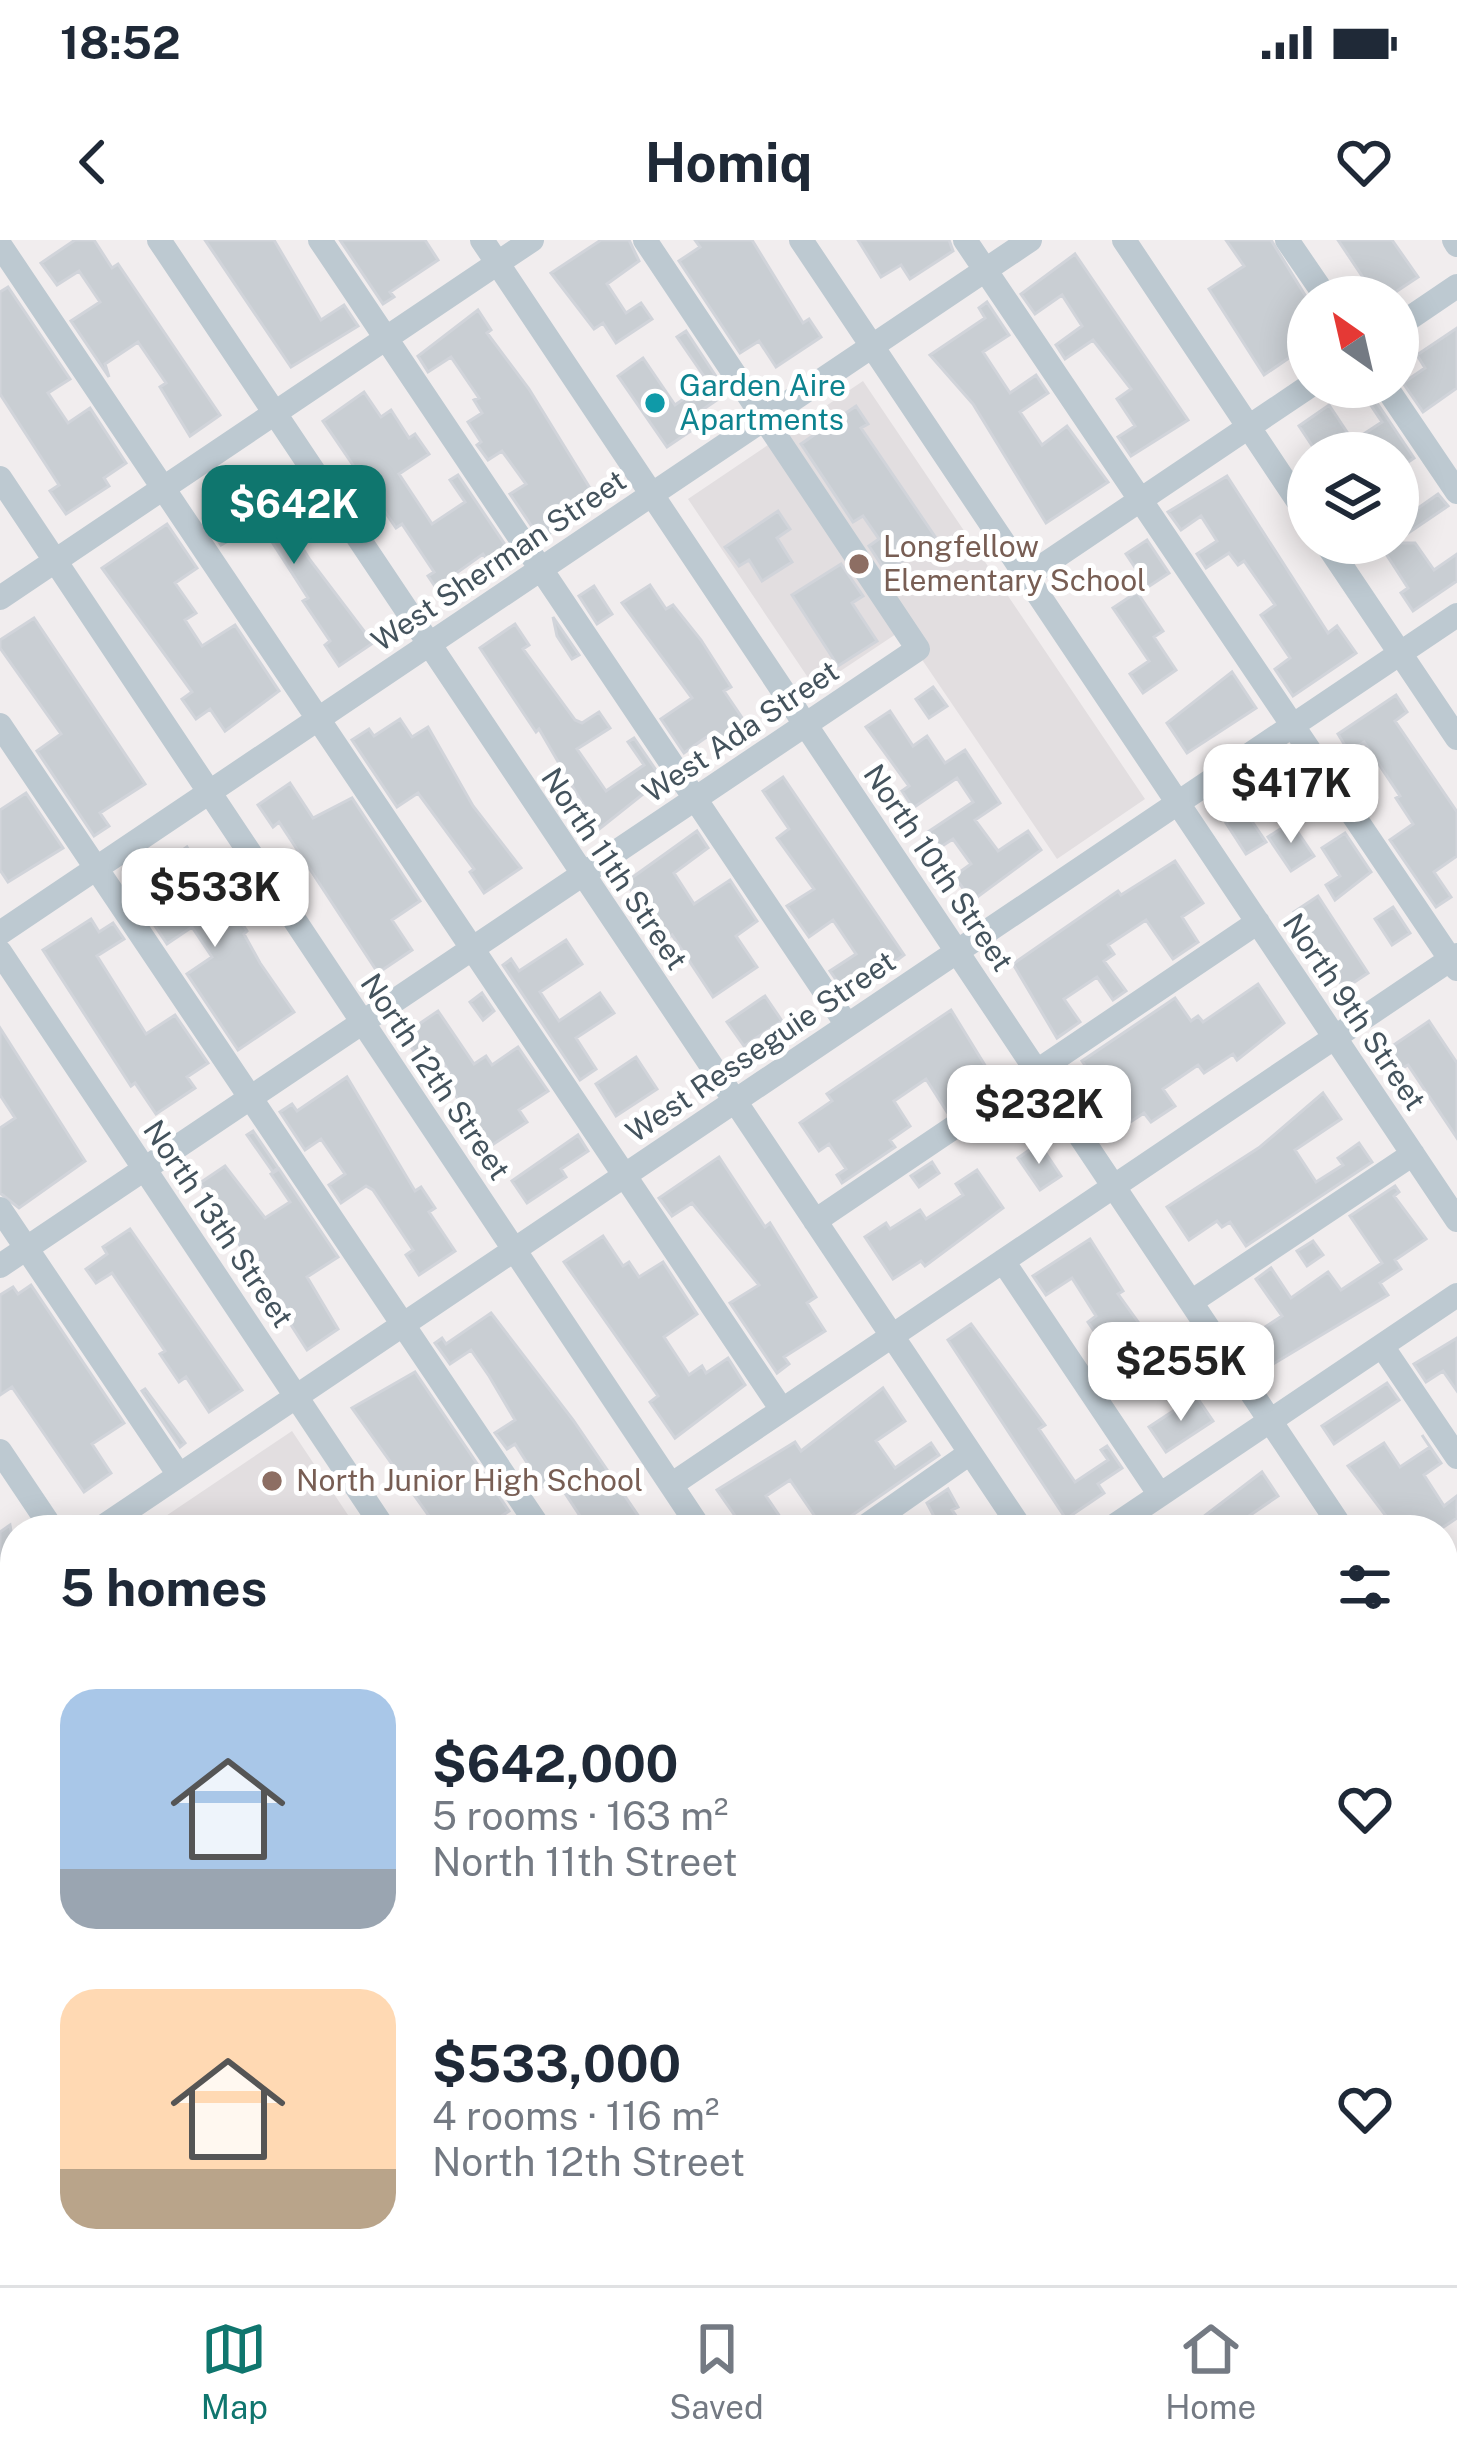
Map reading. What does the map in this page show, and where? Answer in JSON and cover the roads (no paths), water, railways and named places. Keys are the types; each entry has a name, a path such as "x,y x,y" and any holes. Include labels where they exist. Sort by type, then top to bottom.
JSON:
{"street":[{"path":"9,240 0,246 469,951 782,1410"},
{"name":"North 11th Street","path":"159,240 1012,1515"},
{"path":"320,240 847,1025"},
{"name":"North 10th Street","path":"482,240 1333,1515"},
{"path":"0,598 532,240"},
{"path":"645,240 764,419"},
{"name":"North 9th Street","path":"801,240 1457,1220"},
{"path":"671,1485 1335,1037 1455,962 965,240"},
{"name":"West Sherman Street","path":"0,933 1030,240"},
{"path":"1124,240 1287,484"},
{"path":"1287,240 1312,276"},
{"path":"1419,312 1457,286"},
{"path":"1026,577 1287,401"},
{"path":"1400,408 1457,492"},
{"name":"West Ada Street","path":"0,1266 918,650 764,419"},
{"name":"North 12th Street","path":"0,478 691,1515"},
{"path":"1340,564 1457,738"},
{"name":"West Resseguie Street","path":"120,1515 1457,615"},
{"path":"0,725 531,1515"},
{"path":"815,1221 1258,922"},
{"name":"North 13th Street","path":"0,952 376,1515"},
{"path":"1191,1302 1413,1154"},
{"path":"0,1209 178,1475"},
{"path":"1004,1261 1160,1495"},
{"path":"1130,1515 1457,1295"},
{"path":"1382,1346 1457,1457"},
{"path":"0,1451 43,1515"},
{"path":"881,1515 970,1453"}],"place":[{"name":"Garden Aire Apartments","path":"655,403"},
{"name":"Longfellow Elementary School","path":"859,564"},
{"name":"North Junior High School","path":"272,1481"}]}
